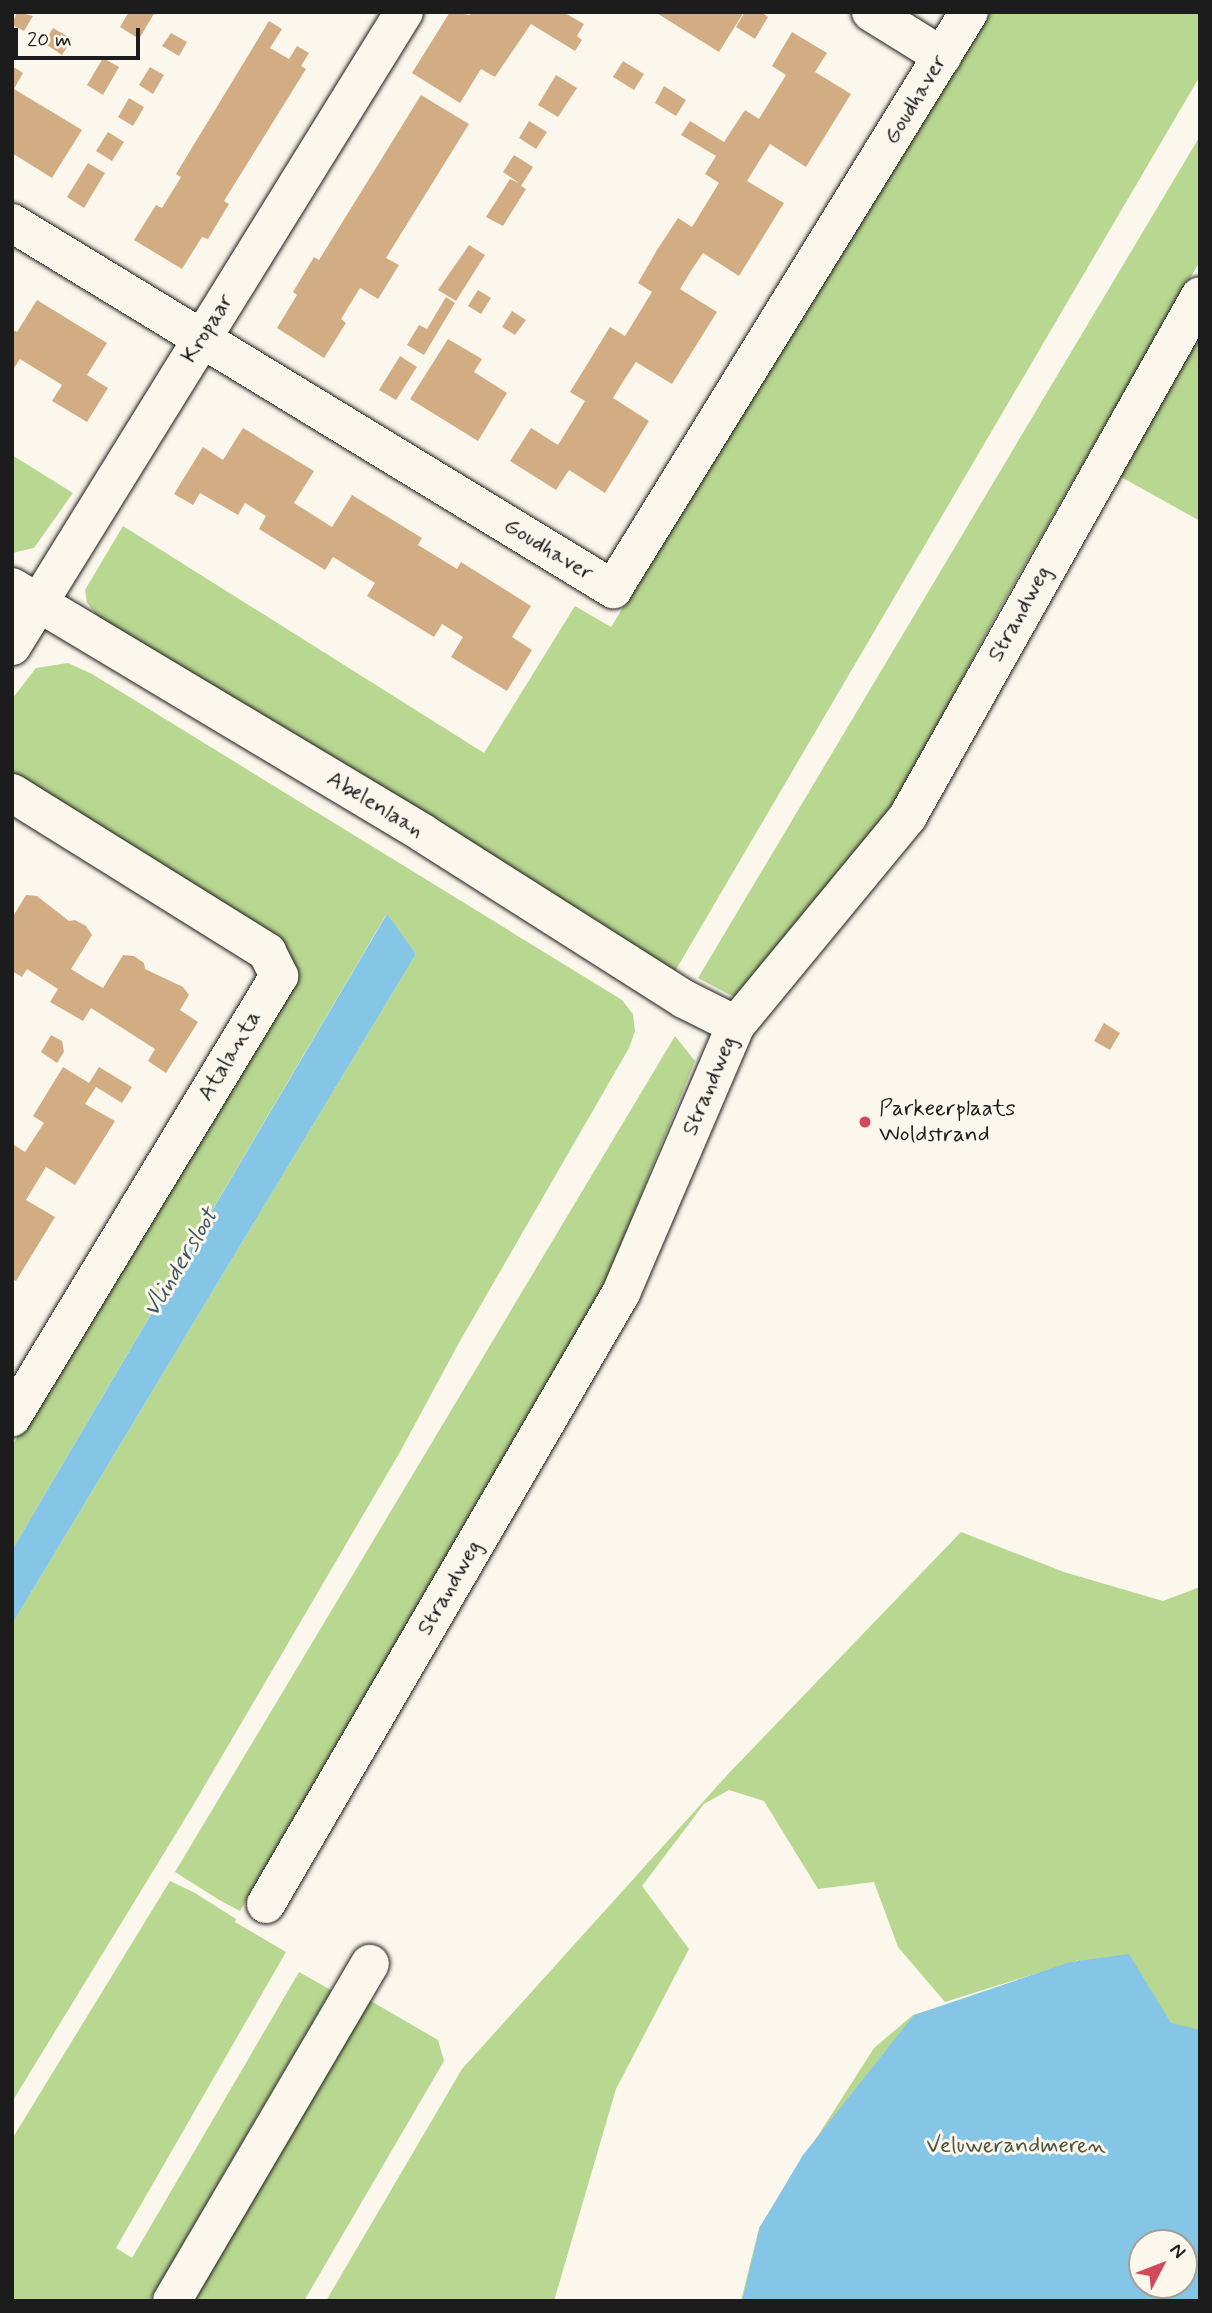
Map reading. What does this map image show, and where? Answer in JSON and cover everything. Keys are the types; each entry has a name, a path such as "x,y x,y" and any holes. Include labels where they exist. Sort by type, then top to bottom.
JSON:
{"street":[{"name":"Kropaar","path":"12,646 25,595 202,340 404,12"},
{"path":"871,12 942,56"},
{"name":"Goudhaver","path":"12,223 614,589 969,12"},
{"name":"Strandweg","path":"266,1904 621,1293 736,1025 908,816 1200,296"},
{"name":"Abelenlaan","path":"25,595 424,834 684,999 736,1025"},
{"name":"Atalanta","path":"12,793 267,952 279,976 12,1417"},
{"path":"172,2301 370,1964"}],"green space":[{"path":"991,12 1200,12 1200,76 674,973 100,619 87,603 85,590 123,526 484,753 575,606 611,627"},
{"path":"1200,136 1200,261 994,618 896,805 736,998 698,978"},
{"path":"1200,326 1200,521 1114,473"},
{"path":"12,455 73,493 34,548 12,553"},
{"path":"68,663 92,674 622,1000 633,1014 635,1031 629,1048 460,1341 400,1452 191,1809 12,2102 12,1624 416,954 386,915 12,1550 12,1446 298,970 12,788 12,699 36,668"},
{"path":"675,1036 695,1061 602,1291 240,1911 175,1872"},
{"path":"961,1532 1064,1572 1163,1601 1200,1587 1200,2301 741,2301 759,2228 874,2048 913,2015 1065,1969 1079,1960 945,2002 898,1947 874,1882 818,1889 764,1801 729,1790 704,1804 642,1886 689,1949 616,2089 554,2301 326,2301 462,2069 729,1773"},
{"path":"170,1881 195,1893 236,1919 235,1922 286,1952 116,2248 132,2258 299,1972 331,1990 149,2301 12,2301 12,2139"},
{"path":"364,1997 438,2040 444,2061 304,2301 186,2301"}],"water":[{"path":"387,914 416,954 12,1624 12,1550"},
{"name":"Veluwerandmeren","path":"1129,1954 1171,2023 1200,2030 1200,2301 742,2301 760,2227 803,2155 914,2015 1070,1962"}],"building":[{"path":"17,12 33,16 24,31 12,25"},
{"path":"129,12 155,12 139,39 120,27"},
{"path":"450,12 470,15 472,12 563,12 584,24 577,36 582,40 575,51 531,24 495,77 481,69 460,103 412,73"},
{"path":"655,12 744,12 719,52"},
{"path":"745,12 761,12 768,17 755,39 736,27"},
{"path":"269,21 282,29 270,48 289,59 297,46 309,53 301,66 306,69 224,201 229,204 208,239 202,237 182,269 134,240 156,205 162,208 181,177 176,174"},
{"path":"53,28 72,39 62,55 44,43"},
{"path":"792,32 827,53 815,72 851,94 806,167 770,144 758,163 747,181 784,203 739,276 703,253 691,271 680,289 717,312 672,384 636,362 624,380 613,398 649,421 605,493 569,470 556,490 510,461 531,428 558,445 585,401 570,392 610,327 625,336 652,292 638,283 657,250 678,218 692,227 719,183 705,174 716,156 681,135 690,121 724,142 745,110 759,119 786,75 772,66"},
{"path":"171,33 187,42 179,56 162,46"},
{"path":"103,58 119,67 103,95 87,85"},
{"path":"623,61 644,74 634,90 613,77"},
{"path":"12,66 23,73 14,89 82,130 52,178 12,153"},
{"path":"150,67 164,75 153,94 139,85"},
{"path":"556,75 577,88 558,117 538,105"},
{"path":"664,86 686,100 676,116 655,103"},
{"path":"421,95 469,124 386,258 399,265 378,299 360,288 341,319 346,323 324,358 277,328 297,295 293,292 314,257 319,260"},
{"path":"129,98 144,107 133,126 118,117"},
{"path":"529,121 547,132 536,149 519,138"},
{"path":"108,132 124,142 112,161 96,151"},
{"path":"514,155 533,167 521,186 526,189 503,226 486,217 510,179 519,183 503,172"},
{"path":"88,163 105,173 84,208 67,197"},
{"path":"469,245 485,255 456,301 438,290"},
{"path":"478,290 491,298 481,314 468,306"},
{"path":"446,297 455,303 424,355 407,345 419,325 427,329"},
{"path":"37,300 107,343 87,375 108,388 87,422 52,401 62,385 20,359 12,371 12,329 17,332"},
{"path":"512,311 526,320 515,335 502,327"},
{"path":"448,339 482,359 474,372 507,393 478,441 410,399"},
{"path":"400,356 417,367 396,400 379,390"},
{"path":"243,428 314,471 294,503 332,527 352,495 422,538 418,545 457,569 461,562 531,606 512,637 532,650 507,691 451,657 463,637 442,624 434,637 367,596 375,583 333,557 325,570 259,529 266,516 245,503 238,515 200,493 193,505 174,494 203,447 223,460"},
{"path":"26,895 37,896 69,921 75,920 86,926 92,935 71,969 87,979 103,988 123,955 134,956 144,963 145,969 183,987 189,995 180,1010 198,1022 166,1073 148,1061 155,1049 91,1008 83,1021 50,1002 58,989 27,969 22,977 12,971 12,918"},
{"path":"1104,1023 1120,1033 1110,1050 1094,1041"},
{"path":"51,1035 62,1041 64,1052 57,1063 41,1052"},
{"path":"63,1067 89,1083 99,1067 132,1087 122,1103 96,1087 85,1104 115,1121 75,1185 46,1167 26,1200 55,1217 16,1281 12,1279 12,1149 14,1145 25,1152 44,1123 33,1116"}],"place":[{"name":"Parkeerplaats Woldstrand","path":"865,1122"}],"water label":[{"name":"Vlindersloot","path":"181,1263"}]}
